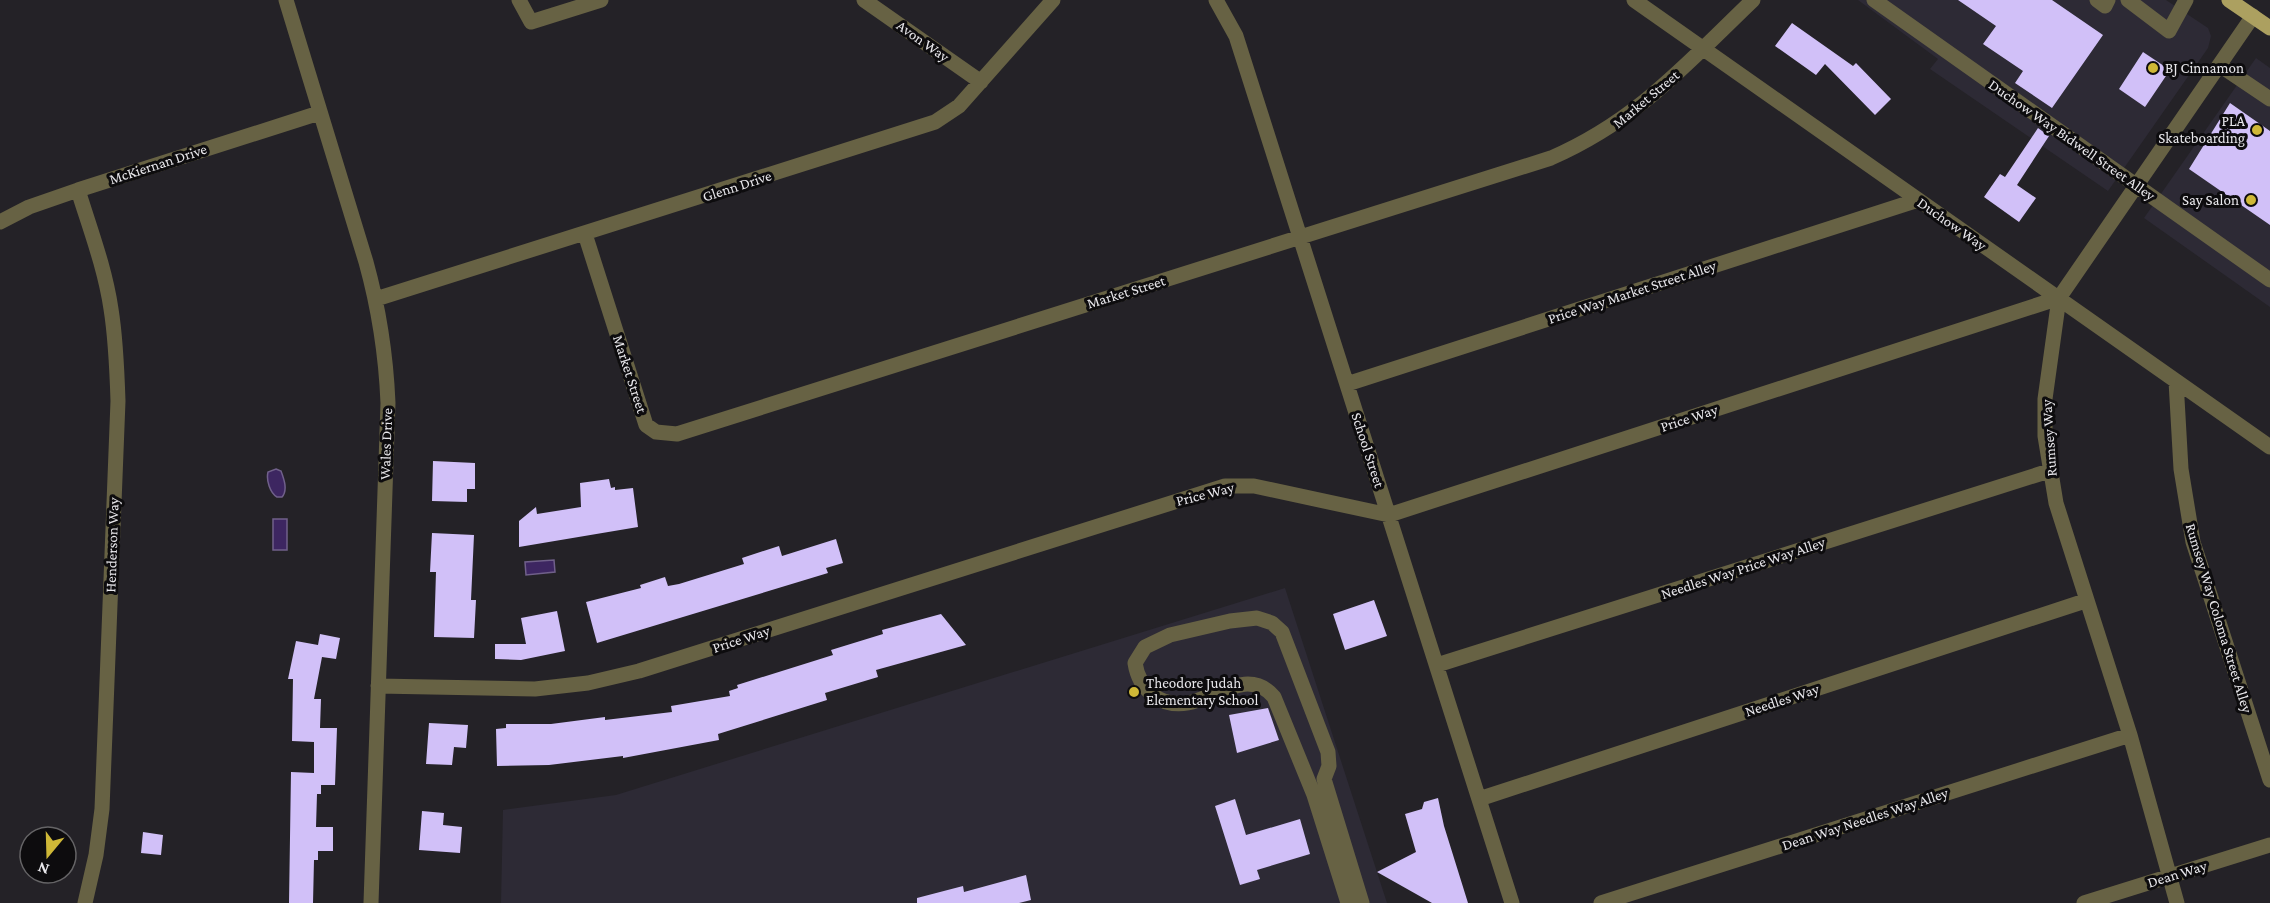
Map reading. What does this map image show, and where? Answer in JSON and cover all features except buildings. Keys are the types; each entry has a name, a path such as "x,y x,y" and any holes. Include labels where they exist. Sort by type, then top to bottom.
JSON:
{"main road":[{"path":"2229,0 2270,28"}],"street":[{"name":"Wales Drive","path":"286,0 376,299 386,355 388,403 371,903"},
{"path":"519,0 531,22 601,0"},
{"name":"Avon Way","path":"864,0 981,82"},
{"name":"Glenn Drive","path":"376,299 921,127 947,114 981,82 1053,0"},
{"name":"School Street","path":"1216,0 1236,36 1512,903"},
{"name":"Duchow Way","path":"1634,0 2270,447"},
{"name":"Market Street","path":"585,234 646,425 656,432 669,434 1551,158 1582,145 1639,109 1753,0"},
{"name":"Duchow Way Bidwell Street Alley","path":"1874,0 2270,280"},
{"path":"2097,0 2105,6 2108,0"},
{"path":"2128,0 2169,31 2186,0"},
{"name":"Rumsey Way","path":"2176,903 2130,735 2085,601 2049,471 2045,399 2059,298 2221,66 2253,16"},
{"path":"2221,66 2270,99"},
{"name":"McKiernan Drive","path":"0,222 29,207 78,190 319,113"},
{"name":"Henderson Way","path":"78,190 101,263 111,309 117,354 118,401 102,809 96,855 85,903"},
{"name":"Price Way Market Street Alley","path":"1347,384 1918,200"},
{"name":"Price Way","path":"378,686 535,689 588,683 639,671 1225,486 1254,486 1389,515 2059,298"},
{"name":"Rumsey Way Coloma Street Alley","path":"2176,381 2181,469 2193,542 2270,780"},
{"name":"Needles Way Price Way Alley","path":"1437,665 2049,471"},
{"name":"Needles Way","path":"1479,799 2085,601"},
{"path":"1348,903 1314,795 1274,697 1269,691 1256,686 1240,684 1224,687 1188,703 1165,702 1145,690 1137,674 1135,663 1145,647 1170,635 1230,621 1257,618 1272,623 1282,632 1328,752 1329,766 1324,778 1362,903"},
{"name":"Dean Way Needles Way Alley","path":"1601,903 2130,735"},
{"name":"Dean Way","path":"2084,903 2270,845"}],"shaded area":[{"path":"1858,0 2166,0 2208,28 2211,36 2208,48 2108,191 1930,69 1938,59"},
{"path":"2256,58 2270,68 2270,307 2144,218"},
{"path":"276,469 281,471 284,481 285,491 282,497 275,495 268,482 268,472"},
{"path":"273,519 287,519 287,550 273,550"},
{"path":"554,560 555,572 526,575 525,562"},
{"name":"Theodore Judah Elementary School","path":"1285,588 1387,903 501,903 503,810 616,795"}],"place":[{"name":"BJ Cinnamon","path":"2153,68"},
{"name":"PLA Skateboarding","path":"2257,130"},
{"name":"Say Salon","path":"2251,200"},
{"name":"Theodore Judah Elementary School","path":"1134,692"}]}
